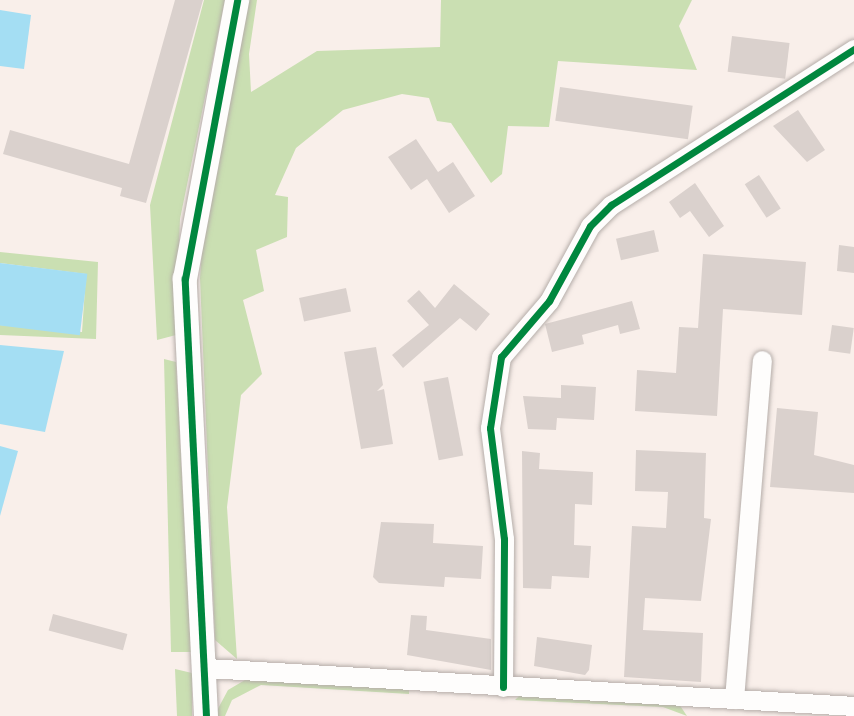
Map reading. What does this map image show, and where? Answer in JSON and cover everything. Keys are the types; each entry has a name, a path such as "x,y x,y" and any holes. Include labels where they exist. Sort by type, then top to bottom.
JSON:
{"street":[{"path":"206,716 207,668 185,279 237,0"},
{"path":"503,687 504,540 490,428 501,357 549,301 586,233 611,205 854,49"},
{"path":"734,699 762,360"},
{"path":"207,668 503,687 697,707 734,699 771,710 854,706"}],"green space":[{"path":"204,0 225,0 180,219 176,335 157,340 150,205"},
{"path":"248,0 257,0 249,54 251,92 317,51 440,47 441,0 692,0 679,26 697,70 558,61 549,127 508,126 502,174 491,183 451,123 437,121 429,98 402,94 343,110 296,148 275,195 288,197 287,237 256,250 264,291 243,300 262,374 241,395 227,507 237,659 215,640 200,278 204,221"},
{"path":"0,252 98,262 96,339 0,335 0,325 82,332 86,274 0,263"},
{"path":"164,359 176,362 191,652 171,652"},
{"path":"175,669 192,673 192,716 177,716"},
{"path":"250,677 409,687 409,694 261,685 232,700 225,716 214,716 228,690"},
{"path":"522,693 679,704 687,716 663,707 515,700"}],"water":[{"path":"0,10 31,15 24,69 0,66"},
{"path":"0,263 87,274 80,335 0,325"},
{"path":"0,345 64,351 45,432 0,424"},
{"path":"0,446 18,451 0,516"}],"building":[{"path":"175,0 203,0 146,203 120,196 122,188 3,154 10,130 129,164"},
{"path":"732,36 790,43 785,79 728,72"},
{"path":"560,87 693,106 688,139 555,121"},
{"path":"798,110 825,150 807,162 773,126"},
{"path":"416,139 438,172 453,162 475,196 449,213 427,179 411,190 388,157"},
{"path":"759,175 781,209 767,218 745,184"},
{"path":"695,183 724,226 709,237 690,211 680,218 669,202"},
{"path":"654,230 659,251 621,260 616,239"},
{"path":"839,245 854,247 854,273 837,271"},
{"path":"703,254 806,262 802,315 723,309 717,416 635,411 637,370 676,373 679,327 698,328"},
{"path":"454,284 490,314 476,331 460,318 403,368 392,355 429,325 407,301 419,290 435,308"},
{"path":"346,288 351,311 304,321 299,298"},
{"path":"632,301 640,329 620,334 618,325 582,335 584,344 552,352 545,324"},
{"path":"832,325 854,328 850,354 828,351"},
{"path":"376,347 383,385 377,391 384,389 393,444 361,449 344,352"},
{"path":"448,377 463,456 439,460 423,382"},
{"path":"561,385 596,387 594,420 557,418 556,430 528,429 523,396 561,398"},
{"path":"777,408 818,412 814,455 854,465 854,493 770,487"},
{"path":"636,450 706,453 704,518 711,519 701,601 645,598 643,630 703,633 701,682 624,677 632,526 666,528 668,492 635,491"},
{"path":"522,451 540,453 539,469 593,472 592,505 575,504 574,545 591,546 589,578 552,576 551,589 523,588"},
{"path":"381,522 434,524 433,543 483,546 481,579 445,577 444,587 379,583 373,577"},
{"path":"53,614 127,634 123,650 49,630"},
{"path":"411,615 427,616 426,630 491,639 491,670 407,655"},
{"path":"537,637 592,645 589,670 585,675 534,666"}],"cycle path":[{"path":"206,716 185,279 237,0"},
{"path":"503,687 504,539 490,428 501,357 549,301 590,226 611,205 854,49"}]}
